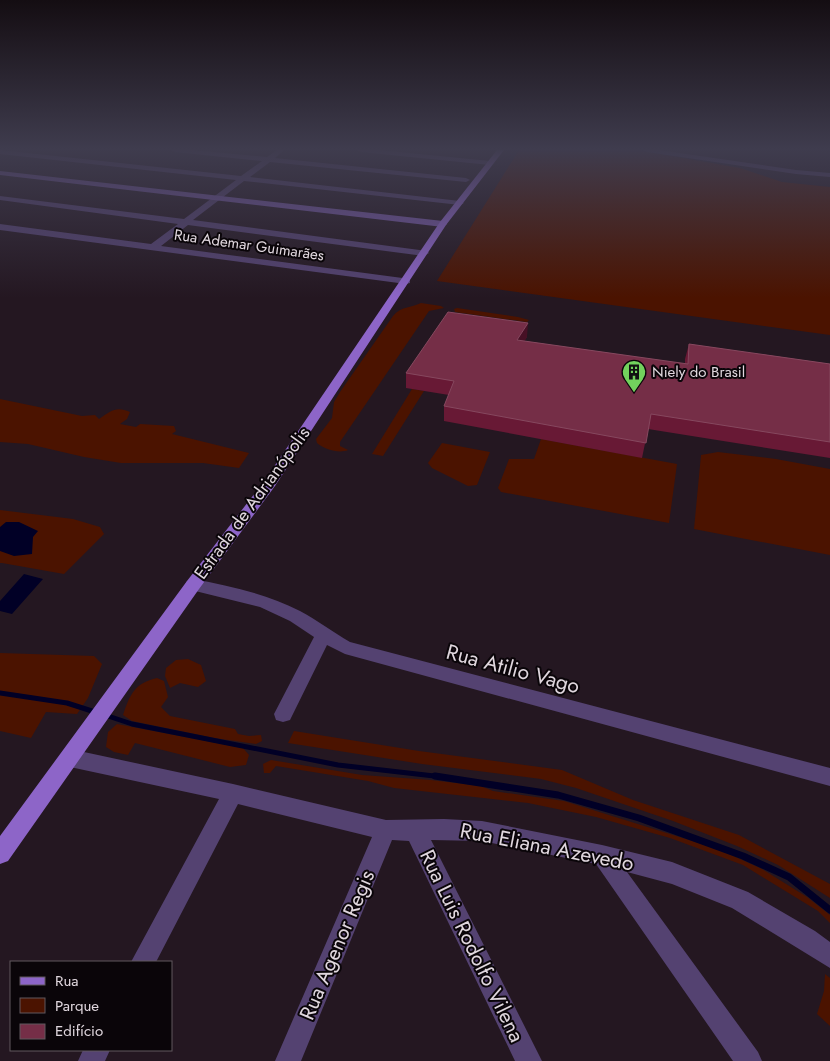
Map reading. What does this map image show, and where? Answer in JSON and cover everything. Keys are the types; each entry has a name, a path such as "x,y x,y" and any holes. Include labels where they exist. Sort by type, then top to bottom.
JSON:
{"main road":[{"path":"230,200 442,224"},
{"name":"Estrada de Adrianópolis","path":"0,854 192,586 270,483 406,281 442,224 463,200"}],"street":[{"path":"12,200 424,253"},
{"path":"153,247 215,200"},
{"path":"423,200 460,204"},
{"name":"Rua Ademar Guimarães","path":"0,227 406,281"},
{"name":"Rua Atilio Vago","path":"192,586 231,592 264,601 291,613 323,636 345,648 830,777"},
{"path":"283,714 323,636"},
{"name":"Rua Eliana Azevedo","path":"75,750 301,812 386,830 444,829 482,831 602,855 672,873 740,900 807,939 830,956"},
{"path":"144,961 233,793"},
{"name":"Rua Agenor Regis","path":"288,1061 386,830"},
{"name":"Rua Luis Rodolfo Vilena","path":"415,831 529,1061"},
{"path":"602,855 749,1061"}],"green space":[{"path":"488,200 830,200 830,335 437,281"},
{"path":"421,303 444,308 429,311 340,442 340,446 348,450 336,451 317,443 316,439 332,418 334,402 393,316 403,309"},
{"path":"454,309 529,320 527,322 455,312"},
{"path":"412,389 424,391 383,456 372,454"},
{"path":"0,399 82,416 95,415 99,419 114,410 121,409 130,412 127,419 120,424 136,427 140,424 174,426 176,431 172,434 249,453 239,468 203,463 121,463 84,457 28,444 0,442"},
{"path":"541,439 677,464 669,523 501,492 498,488 509,459 534,459"},
{"path":"442,443 490,452 477,485 468,486 432,468 428,463"},
{"path":"718,452 776,459 830,469 830,555 694,529 701,455"},
{"path":"0,510 73,519 100,527 104,534 64,574 0,563"},
{"path":"0,653 94,656 102,664 88,698 77,714 46,712 31,738 0,731"},
{"path":"188,659 201,665 206,681 198,687 180,683 170,688 165,676 166,668 176,660"},
{"path":"157,678 164,681 168,697 161,707 170,716 235,729 238,734 249,736 261,735 262,741 256,744 214,738 132,721 123,715 134,690 143,683"},
{"path":"117,724 243,748 249,755 246,765 230,767 135,743 128,755 114,752 106,747 108,732"},
{"path":"294,731 419,751 562,770 633,800 739,835 830,884 830,898 778,865 737,846 673,821 576,788 541,779 422,764 288,743"},
{"path":"271,760 362,775 481,786 493,791 564,801 718,849 762,869 807,897 830,915 830,923 818,911 743,865 670,838 596,817 528,803 394,788 368,781 276,766 270,773 264,773 263,764"},
{"path":"825,974 830,978 830,1026 817,1014 824,991"}],"water":[{"path":"6,522 19,522 38,531 33,537 32,554 14,556 0,551 0,527"},
{"path":"24,574 43,579 12,614 0,611 0,601"}],"building":[{"name":"Niely do Brasil","path":"448,312 528,323 517,340 688,364 689,344 830,364 830,442 651,414 646,443 444,406 454,381 406,373"}],"waterway":[{"path":"0,693 67,703 95,712"},
{"path":"105,715 132,724 338,765 437,776"},
{"path":"437,776 443,777"},
{"path":"437,776 558,795 639,818 743,856 789,877 830,910"}],"place":[{"name":"Niely do Brasil","path":"634,393"}]}
